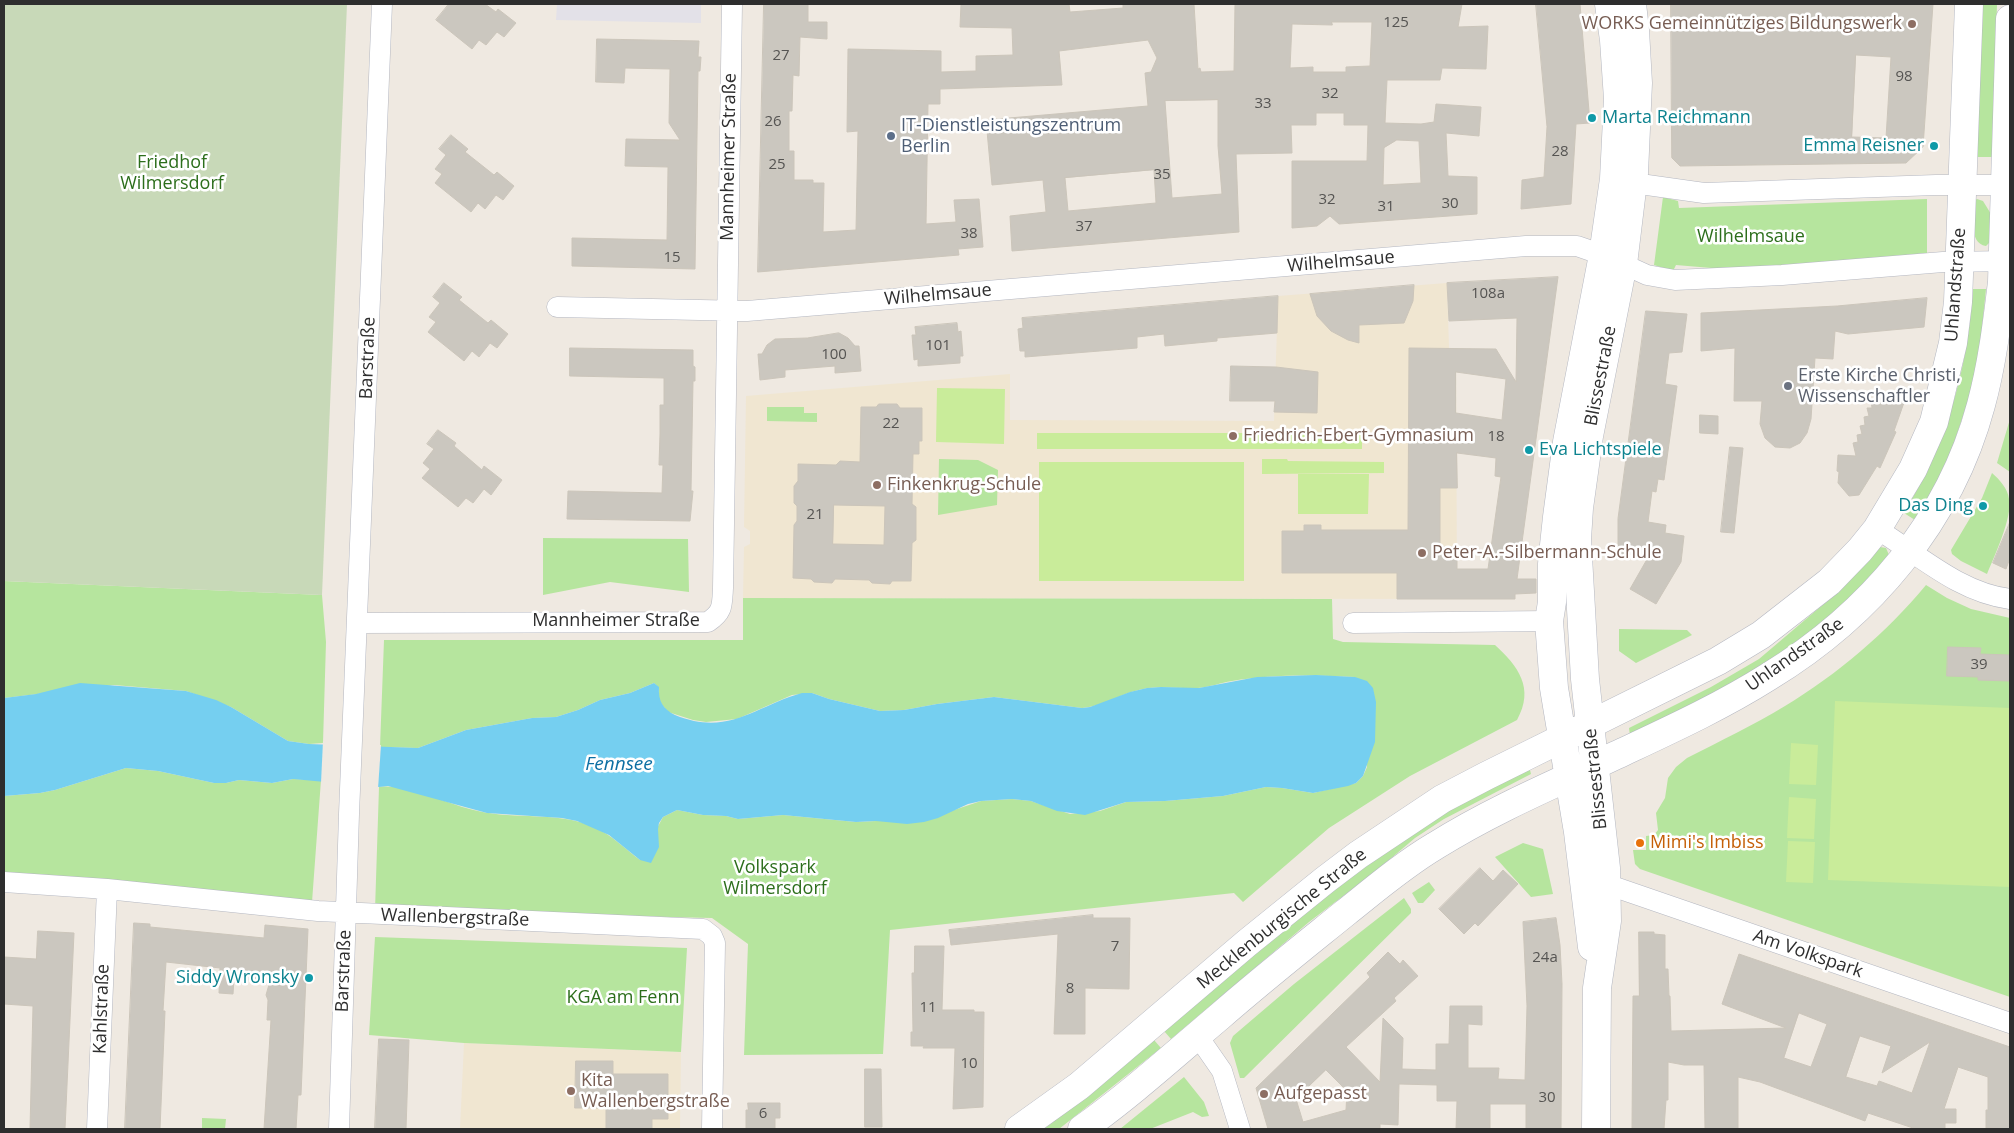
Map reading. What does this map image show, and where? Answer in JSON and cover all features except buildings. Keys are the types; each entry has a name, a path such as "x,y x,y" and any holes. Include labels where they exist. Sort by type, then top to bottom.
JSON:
{"main road":[{"name":"Blissestraße","path":"1597,988 1607,921 1606,884 1601,816 1580,621 1578,524 1613,259 1614,179 1618,120 1617,80 1609,4"},
{"name":"Blissestraße","path":"1596,1129 1597,988 1578,832 1554,688 1549,621 1552,602 1552,564 1564,458 1633,183 1638,83 1632,4"},
{"name":"Uhlandstraße","path":"1590,723 1718,661 1754,640 1829,582 1878,529 1913,469 1934,422 1953,343 1958,302 1969,4"},
{"name":"Uhlandstraße","path":"1569,777 1740,694 1805,653 1835,631 1885,582 1911,550 1954,480 1981,405 1998,318 2006,261 2010,18"},
{"name":"Mecklenburgische Straße","path":"1020,1129 1079,1086 1247,943 1352,860 1442,800 1590,723"},
{"name":"Mecklenburgische Straße","path":"1082,1129 1144,1081 1271,972 1390,877 1433,847 1475,822 1569,777"}],"street":[{"name":"Barstraße","path":"339,1129 349,814 382,4"},
{"name":"Mannheimer Straße","path":"357,623 708,622 718,615 722,606 732,4"},
{"path":"1633,183 1704,193 2008,185"},
{"name":"Wilhelmsaue","path":"726,311 747,311 1526,246 1577,246 1613,259 1647,276 1675,280 1782,275 1960,262 2006,261"},
{"path":"557,307 726,311"},
{"path":"1878,529 1961,583 1990,595 2010,598"},
{"path":"1353,623 1549,621"},
{"name":"Wallenbergstraße","path":"4,882 106,889 346,913 696,928 708,931 715,943 712,1129"},
{"name":"Am Volkspark","path":"1606,884 2010,1024"},
{"name":"Kahlstraße","path":"96,1129 106,889"},
{"path":"1197,1035 1222,1071 1240,1129"}],"shaded area":[{"path":"557,4 701,4 701,23 556,20"},
{"name":"Friedrich-Ebert-Gymnasium","path":"1447,283 1449,348 1456,349 1457,599 743,598 744,547 750,544 750,531 744,527 746,396 1010,374 1010,420 1274,421 1278,296"},
{"name":"Kita Wallenbergstraße","path":"464,1043 681,1052 680,1129 460,1129"}],"green space":[{"name":"Friedhof Wilmersdorf","path":"4,4 347,4 322,595 4,581"},
{"path":"1980,4 1997,4 1993,157 1975,157"},
{"name":"Wilhelmsaue","path":"1663,197 1678,201 1679,208 1927,199 1927,253 1824,263 1723,269 1676,265 1673,271 1654,265"},
{"path":"1977,199 1983,201 1991,214 1990,242 1986,246 1980,244 1974,234 1974,201"},
{"path":"1973,289 1986,289 1980,348 1971,392 1950,455 1915,520 1904,513 1932,459 1952,406 1966,349"},
{"path":"937,388 1005,389 1004,444 936,442"},
{"path":"767,407 804,407 804,413 817,413 817,422 767,421"},
{"path":"2010,419 2010,472 1997,463"},
{"path":"1037,433 1362,433 1362,449 1037,449"},
{"path":"939,459 978,460 998,470 997,505 938,515"},
{"path":"1262,459 1384,462 1384,473 1262,474"},
{"path":"1039,462 1244,462 1244,581 1039,581"},
{"path":"1992,473 2005,488 2009,506 2002,536 1987,574 1961,561 1952,554 1951,550 1982,498"},
{"path":"1298,474 1369,474 1368,514 1298,514"},
{"path":"543,538 688,539 689,592 610,582 543,595"},
{"path":"1880,547 1886,548 1889,555 1846,601 1799,642 1737,680 1630,736 1629,728 1711,687 1759,659 1839,591"},
{"path":"4,581 322,595 326,642 323,743 309,744 288,741 231,707 186,691 114,685 4,698"},
{"path":"1926,585 1947,598 1971,609 2010,618 2010,997 1640,869 1635,864 1633,850 1646,850 1646,836 1654,835 1658,830 1656,813 1665,798 1668,778 1676,767 1687,758 1737,733 1805,694 1878,636"},
{"name":"Volkspark Wilmersdorf","path":"743,598 1332,599 1333,639 1343,642 1495,645 1517,670 1524,688 1524,698 1517,720 1410,776 1329,828 1243,902 1234,893 890,930 883,1054 744,1055 748,944 712,918 375,910 379,787 403,788 466,808 492,814 551,817 580,822 607,834 640,860 663,817 677,810 738,819 783,815 856,822 954,810 981,801 1012,799 1031,801 1070,814 1100,811 1126,802 1223,796 1266,787 1313,793 1356,783 1363,776 1367,767 1355,677 1324,676 1262,677 1198,688 1148,688 1082,708 994,697 904,710 880,711 812,693 792,695 737,719 706,722 668,712 658,697 659,688 654,683 630,693 600,700 556,717 532,718 466,730 418,748 380,747 384,640 743,640"},
{"path":"1619,629 1687,630 1692,635 1636,663 1619,651"},
{"path":"1835,701 2010,708 2010,887 1828,880"},
{"path":"1791,743 1818,745 1816,785 1789,784"},
{"path":"1529,766 1531,774 1444,819 1415,838 1376,871 1309,922 1171,1039 1164,1031 1310,907 1421,826"},
{"path":"126,768 158,771 214,783 239,780 272,783 293,779 321,780 312,902 4,872 4,796 55,790"},
{"path":"1789,797 1816,799 1814,839 1787,838"},
{"path":"1788,841 1815,842 1813,883 1786,882"},
{"path":"1523,843 1543,849 1553,894 1531,897 1495,857"},
{"path":"1429,882 1435,890 1423,903 1418,903 1412,893"},
{"path":"1404,898 1411,909 1411,913 1244,1078 1240,1078 1230,1043 1233,1036 1294,984"},
{"name":"KGA am Fenn","path":"375,937 687,948 681,1052 464,1043 369,1035"},
{"path":"1154,1040 1161,1048 1059,1129 1044,1129"},
{"path":"1184,1077 1204,1102 1209,1116 1202,1117 1193,1112 1150,1129 1120,1129"},
{"path":"202,1118 226,1119 225,1129 202,1129"}],"water":[{"name":"Fennsee","path":"1316,675 1355,677 1367,681 1373,688 1376,702 1375,742 1363,776 1356,783 1348,786 1313,793 1266,787 1223,796 1126,802 1085,815 1057,811 1031,801 1012,799 981,801 968,804 938,818 907,824 876,821 856,822 783,815 738,819 677,810 663,817 659,823 659,847 651,863 640,860 609,835 577,821 562,818 487,813 388,786 379,787 293,779 272,783 239,780 214,783 158,771 126,768 55,790 4,796 4,698 36,694 80,683 186,691 216,700 231,707 288,741 309,744 418,748 466,730 532,718 556,717 600,700 630,693 654,683 659,687 659,696 662,704 671,713 694,721 711,723 741,717 802,693 812,693 880,711 904,710 994,697 1082,708 1147,688 1199,688 1257,677"}],"pier":[{"path":"323,741 381,745 378,789 321,783"}],"place":[{"name":"WORKS Gemeinnütziges Bildungswerk","path":"1912,24"},
{"name":"Marta Reichmann","path":"1592,118"},
{"name":"IT-Dienstleistungszentrum Berlin","path":"891,136"},
{"name":"Emma Reisner","path":"1934,146"},
{"name":"Erste Kirche Christi, Wissenschaftler","path":"1788,386"},
{"name":"Friedrich-Ebert-Gymnasium","path":"1233,436"},
{"name":"Eva Lichtspiele","path":"1529,450"},
{"name":"Finkenkrug-Schule","path":"877,485"},
{"name":"Das Ding","path":"1983,506"},
{"name":"Peter-A.-Silbermann-Schule","path":"1422,553"},
{"name":"Mimi's Imbiss","path":"1640,843"},
{"name":"Siddy Wronsky","path":"309,978"},
{"name":"Kita Wallenbergstraße","path":"571,1091"},
{"name":"Aufgepasst","path":"1264,1094"}]}
